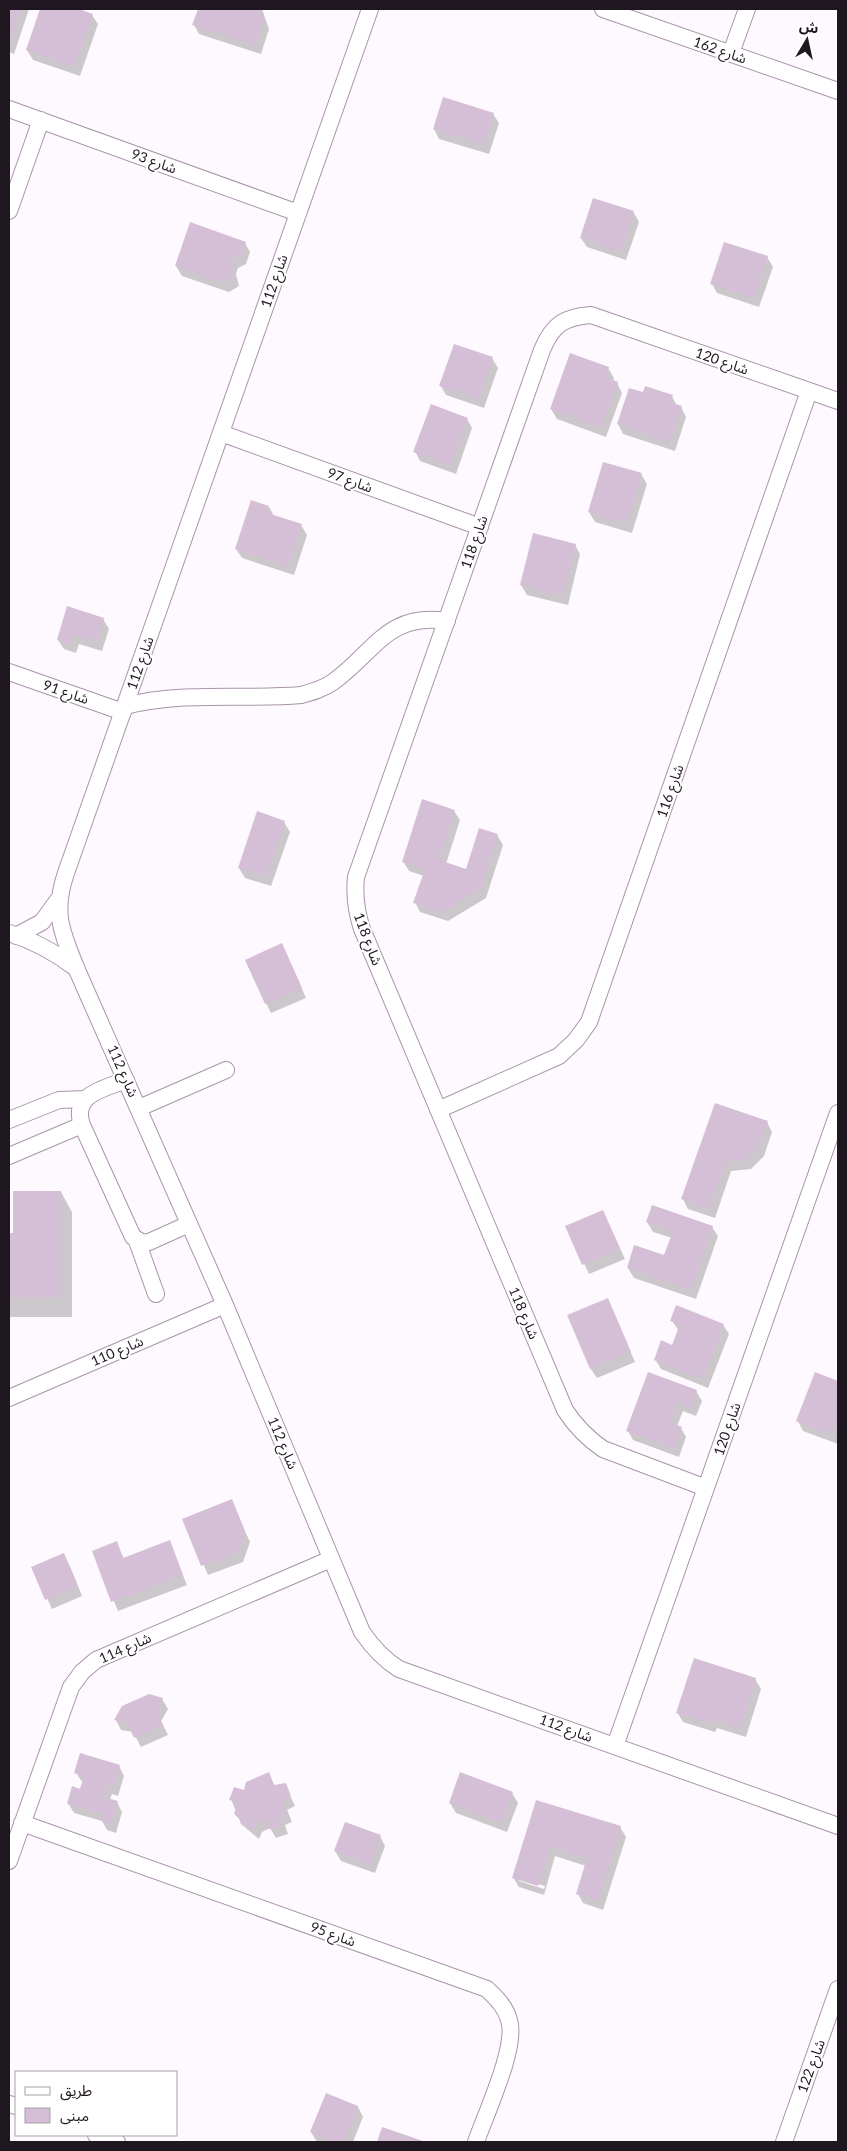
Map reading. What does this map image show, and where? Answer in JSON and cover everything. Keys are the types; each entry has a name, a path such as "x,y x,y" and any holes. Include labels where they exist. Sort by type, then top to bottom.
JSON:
{"street":[{"name":"شارع 112","path":"370,9 66,873 58,900 60,925 77,970 225,1305 362,1632 372,1647 384,1659 407,1672 838,1826"},
{"name":"شارع 162","path":"603,9 838,91"},
{"path":"731,54 747,9"},
{"name":"شارع 93","path":"9,109 298,213"},
{"path":"9,211 41,120"},
{"name":"شارع 118","path":"607,320 591,315 575,316 560,323 549,335 356,877 354,895 356,912 362,929 565,1410 575,1426 588,1439 603,1449 706,1488"},
{"name":"شارع 120","path":"607,320 838,402"},
{"name":"شارع 116","path":"438,1110 559,1056 576,1040 589,1022 809,392"},
{"name":"شارع 97","path":"221,433 480,527"},
{"path":"124,709 149,700 172,697 301,695 332,683 385,634 399,625 414,620 430,618 447,620"},
{"name":"شارع 91","path":"9,672 124,709"},
{"path":"13,935 42,922 58,900"},
{"path":"13,935 38,944 59,955 77,970"},
{"path":"139,1108 226,1070"},
{"path":"126,1080 93,1093 80,1106 78,1116 130,1231 137,1241 156,1294"},
{"path":"9,1120 59,1100 85,1099"},
{"name":"شارع 120","path":"615,1746 838,1113"},
{"path":"9,1156 82,1125"},
{"path":"137,1241 149,1242 189,1224"},
{"name":"شارع 110","path":"9,1398 225,1305"},
{"name":"شارع 114","path":"9,1861 71,1687 82,1672 96,1660 331,1559"},
{"name":"شارع 95","path":"22,1823 486,1989 502,2003 510,2021 511,2041 476,2142"},
{"name":"شارع 122","path":"784,2142 838,1989"},
{"path":"99,2136 117,2142"}],"building":[{"path":"9,9 21,9 9,45"},
{"path":"40,9 79,9 93,14 74,67 26,50"},
{"path":"198,9 261,9 264,19 255,45 192,25"},
{"path":"443,97 494,113 484,145 433,129"},
{"path":"593,198 634,211 621,251 580,238"},
{"path":"190,222 246,242 241,255 233,258 231,264 235,276 223,283 175,266"},
{"path":"724,242 768,256 754,298 710,284"},
{"path":"454,344 493,357 478,399 439,386"},
{"path":"570,353 609,367 606,377 618,382 601,428 550,409"},
{"path":"645,386 673,395 670,402 682,406 670,442 617,424 629,388 643,392"},
{"path":"431,404 468,418 450,465 413,452"},
{"path":"603,462 642,473 627,524 588,512"},
{"path":"251,500 269,506 267,513 302,524 288,566 235,549"},
{"path":"533,533 576,544 563,596 520,585"},
{"path":"67,606 104,618 97,642 73,635 70,644 57,640"},
{"path":"422,799 455,810 439,860 466,869 479,828 498,834 481,888 442,912 413,903 425,869 402,862"},
{"path":"257,811 285,821 266,877 238,868"},
{"path":"282,943 302,988 265,1004 245,960"},
{"path":"715,1103 768,1121 759,1146 746,1160 726,1161 709,1209 681,1199"},
{"path":"13,1191 61,1191 62,1297 9,1297 9,1233 13,1233"},
{"path":"652,1205 713,1226 691,1290 627,1268 634,1245 664,1255 673,1231 646,1222"},
{"path":"603,1210 620,1249 582,1265 565,1226"},
{"path":"608,1298 631,1352 590,1369 567,1315"},
{"path":"676,1305 724,1324 703,1379 654,1360 661,1340 672,1345 680,1324 670,1321"},
{"path":"648,1372 697,1390 691,1407 677,1402 670,1422 682,1427 674,1448 626,1431"},
{"path":"815,1372 838,1381 838,1419 832,1435 796,1421"},
{"path":"232,1499 245,1531 238,1552 201,1566 182,1519"},
{"path":"170,1540 183,1575 111,1602 92,1551 117,1541 123,1558"},
{"path":"64,1553 78,1586 45,1600 31,1567"},
{"path":"694,1658 756,1678 740,1728 711,1718 710,1723 676,1713"},
{"path":"149,1694 163,1698 157,1710 163,1725 134,1738 127,1723 114,1720 122,1706"},
{"path":"80,1753 120,1765 113,1787 107,1785 103,1797 118,1801 111,1824 100,1820 102,1814 67,1804 72,1786 80,1789 84,1776 74,1773"},
{"path":"269,1772 274,1785 286,1783 291,1796 282,1800 288,1812 280,1816 283,1824 269,1829 265,1819 257,1822 253,1831 234,1814 238,1802 229,1800 234,1787 244,1790 246,1782"},
{"path":"460,1772 513,1792 502,1823 449,1803"},
{"path":"536,1800 621,1826 598,1901 576,1894 587,1858 550,1847 538,1886 512,1878"},
{"path":"345,1822 381,1835 370,1864 334,1851"},
{"path":"326,2093 358,2106 344,2142 334,2142 310,2132"},
{"path":"382,2127 426,2142 377,2142"}]}
